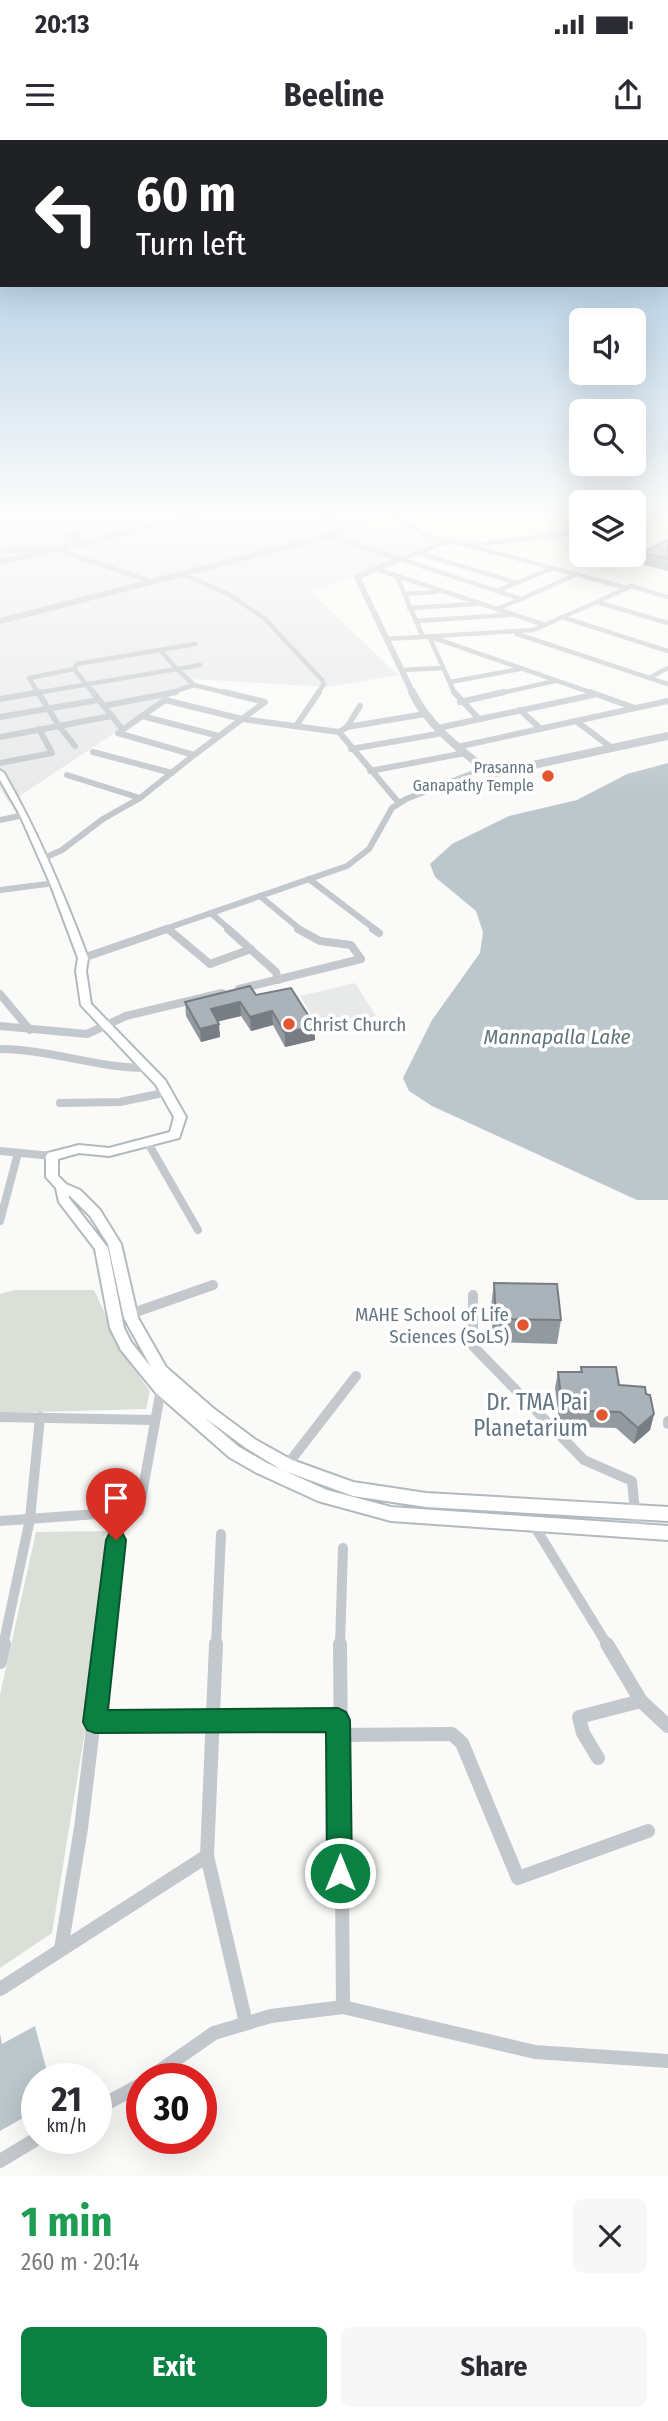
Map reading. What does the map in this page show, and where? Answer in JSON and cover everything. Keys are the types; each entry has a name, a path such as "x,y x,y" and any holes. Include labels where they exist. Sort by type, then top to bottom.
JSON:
{"main road":[{"path":"0,773 4,787 24,815 55,883 83,958 81,971 86,1005 168,1092 180,1117 175,1135 109,1152 79,1149 52,1156 52,1177 62,1187 76,1193 95,1213 114,1244 130,1314 140,1339 161,1371 283,1470 324,1496 391,1514 668,1533"},
{"path":"62,1187 63,1199 101,1248 117,1328 127,1346 161,1390 234,1452 283,1470 353,1489 426,1500 668,1514"}],"street":[{"path":"0,621 51,608"},
{"path":"249,608 264,618 324,684 296,726"},
{"path":"373,608 425,714 457,747 491,774 668,736"},
{"path":"409,608 460,702 479,719"},
{"path":"494,608 546,625"},
{"path":"387,639 533,630 583,608"},
{"path":"617,608 668,623"},
{"path":"415,621 515,615"},
{"path":"562,617 668,651"},
{"path":"510,632 668,684"},
{"path":"426,637 635,708"},
{"path":"75,746 29,678 74,669 77,664 195,643"},
{"path":"42,859 62,850 103,819 140,798 265,702 194,685 160,650"},
{"path":"0,699 200,665"},
{"path":"402,670 443,668"},
{"path":"450,682 522,668"},
{"path":"649,678 668,668"},
{"path":"74,669 122,729"},
{"path":"460,702 557,681"},
{"path":"103,706 182,691 194,685"},
{"path":"351,749 596,694"},
{"path":"194,755 118,733 165,699 242,719 339,733 399,803"},
{"path":"0,717 98,700"},
{"path":"457,747 668,701"},
{"path":"339,733 347,727 360,706"},
{"path":"520,710 541,729"},
{"path":"347,727 425,714"},
{"path":"0,737 111,716"},
{"path":"142,716 219,736"},
{"path":"576,721 612,748"},
{"path":"0,763 52,753 39,729"},
{"path":"93,752 172,773"},
{"path":"370,771 465,753"},
{"path":"83,958 359,860 369,849 392,808 484,769"},
{"path":"67,775 140,798"},
{"path":"0,820 24,815"},
{"path":"309,879 379,933"},
{"path":"0,890 55,883"},
{"path":"0,1027 87,1034 126,1016 361,959 357,950 344,941 315,940 260,896"},
{"path":"211,913 276,972 278,980"},
{"path":"167,928 210,964 251,949"},
{"path":"0,994 30,1030"},
{"path":"0,1049 22,1049 112,1068 146,1068"},
{"path":"60,1103 120,1102 168,1092"},
{"path":"148,1143 198,1230"},
{"path":"0,1153 52,1156"},
{"path":"1,1217 17,1156"},
{"path":"130,1314 213,1285"},
{"path":"473,1295 473,1346 584,1461 632,1481 637,1531"},
{"path":"283,1470 356,1376"},
{"path":"0,1521 119,1515 139,1511 153,1420 161,1390"},
{"path":"0,1662 30,1519 40,1416"},
{"path":"0,1417 153,1420"},
{"path":"61,1949 95,1722 119,1515"},
{"path":"532,1522 550,1546 641,1701 668,1726"},
{"path":"221,1534 207,1856 246,2023"},
{"path":"343,2007 338,1720 344,1548"},
{"path":"598,1758 583,1732 579,1717 641,1701"},
{"path":"95,1722 338,1720"},
{"path":"338,1735 452,1734 462,1743 518,1878 648,1830"},
{"path":"0,1989 207,1856"},
{"path":"170,2063 214,2032 271,2016 343,2007 535,2052 668,2061"},
{"path":"0,2161 21,2148"}],"shaded area":[{"path":"0,608 328,608 398,675 327,687 196,679 9,803 0,788"},
{"path":"355,983 376,1016 322,1031 300,996"},
{"path":"14,1290 94,1290 125,1356 150,1391 146,1409 0,1413 0,1294"},
{"path":"112,1531 93,1682 52,1933 0,1968 0,1695 36,1532"}],"water":[{"name":"Mannapalla Lake","path":"668,763 668,1200 637,1200 432,1106 409,1091 403,1078 432,1020 480,953 483,932 476,911 435,877 430,864 452,844 509,816 577,800 627,774"},
{"path":"35,2026 45,2063 21,2063 21,2119 0,2131 0,2033 2,2044"}],"building":[{"path":"250,986 256,995 291,988 315,1026 285,1033 272,1011 250,1017 240,1002 211,1009 219,1024 200,1029 185,1002"},
{"path":"494,1283 557,1284 561,1320 496,1319"},
{"path":"581,1367 616,1367 619,1385 645,1387 646,1394 650,1395 654,1414 638,1428 620,1412 581,1411 581,1404 562,1404 558,1372 582,1372"}],"place":[{"name":"Prasanna Ganapathy Temple","path":"548,776"},
{"name":"Christ Church","path":"289,1024"},
{"name":"MAHE School of Life Sciences (SoLS)","path":"523,1325"},
{"name":"Dr. TMA Pai Planetarium","path":"602,1415"}],"route":[{"path":"116,1540 95,1722 324,1718 338,1720 340,1873"}]}
